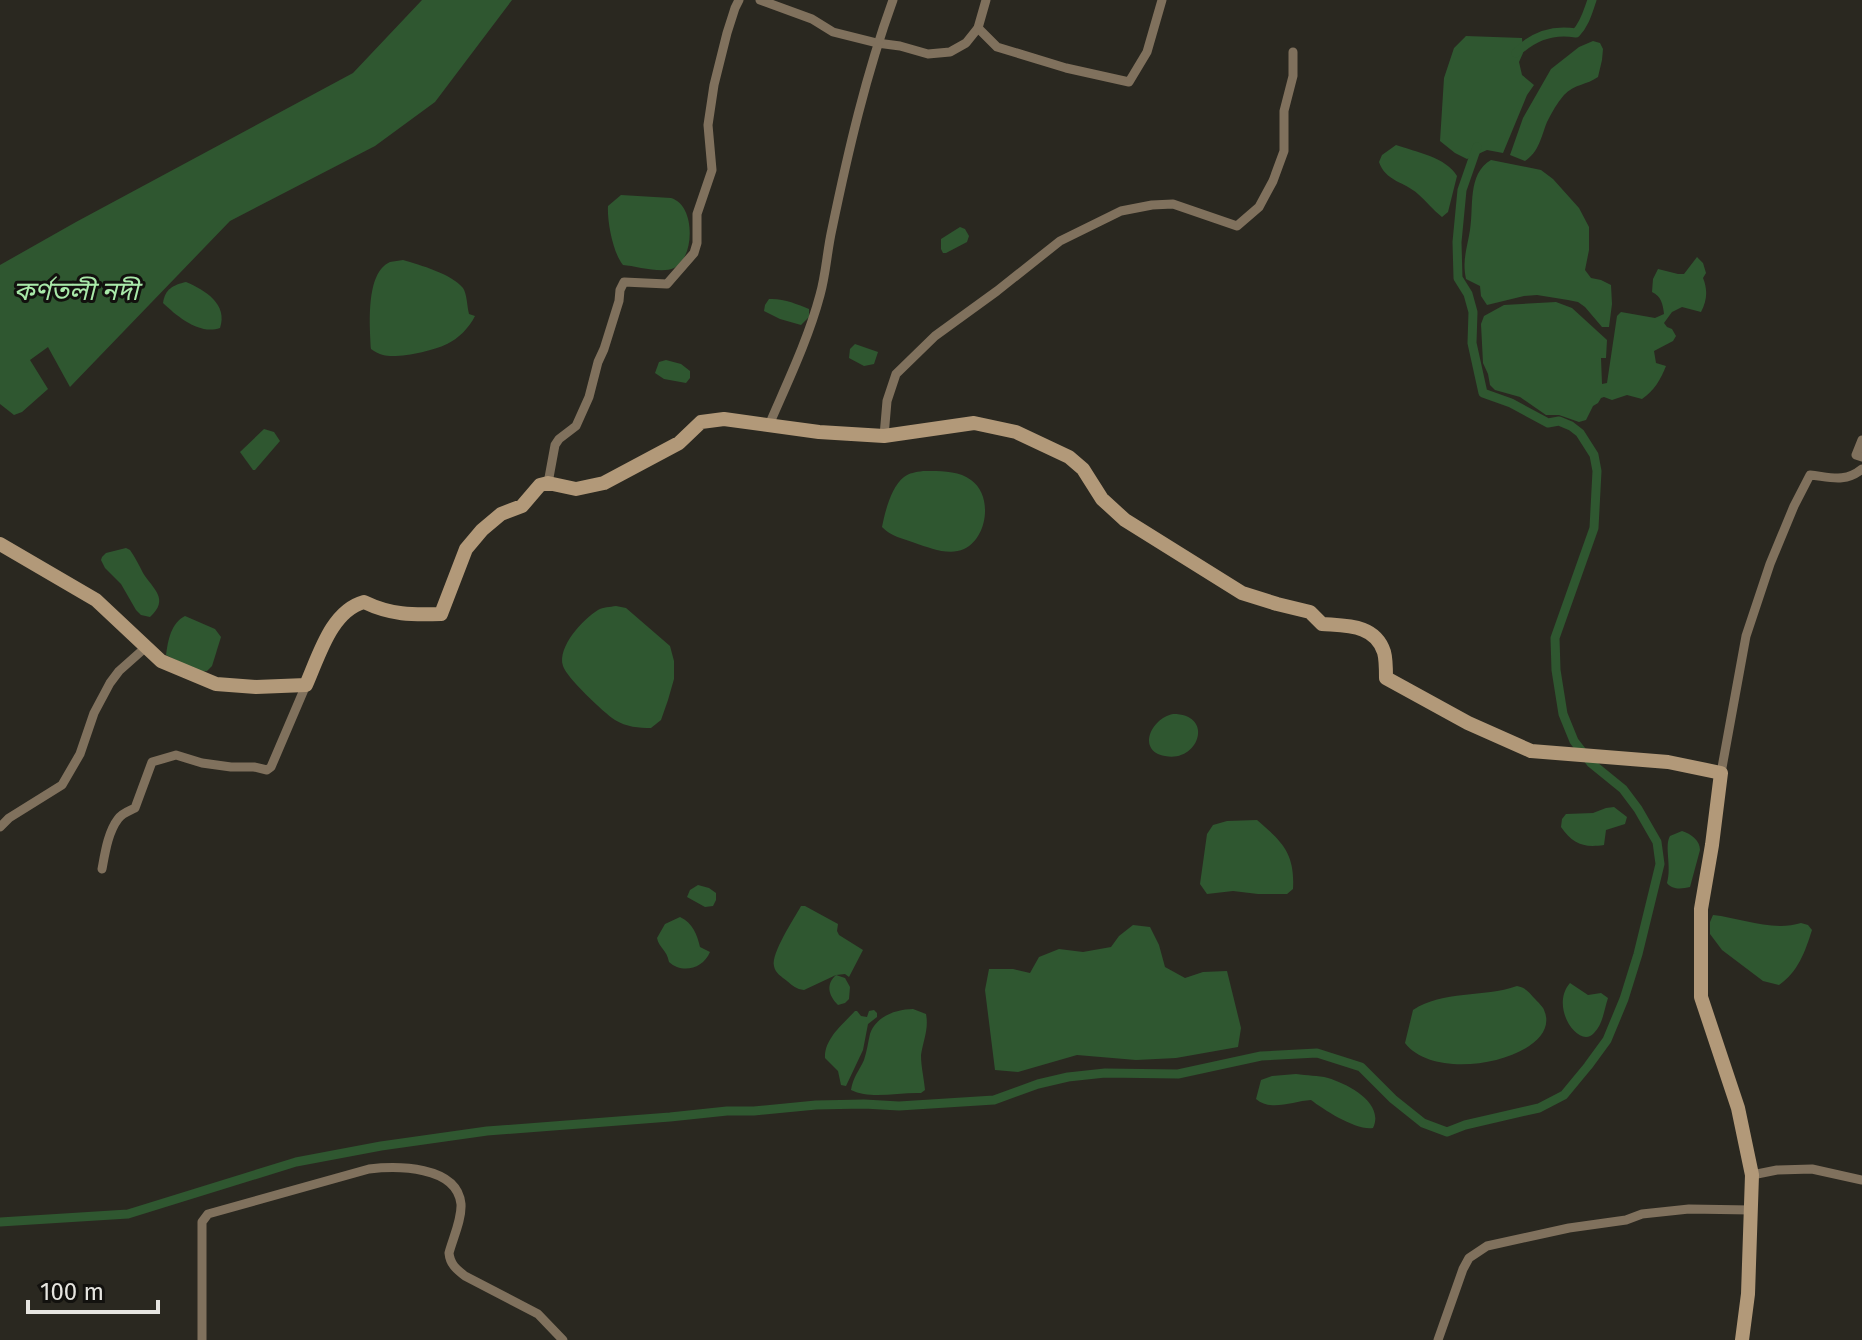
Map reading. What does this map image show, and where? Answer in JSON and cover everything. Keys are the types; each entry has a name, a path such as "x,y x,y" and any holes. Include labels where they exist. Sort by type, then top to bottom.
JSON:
{"street":[{"path":"548,483 555,445 576,426 589,397 624,282 667,284 694,253 697,214 712,170 708,125 714,85 739,0"},
{"path":"760,0 812,19 833,32 928,54 950,52 966,43 978,28 986,0"},
{"path":"769,425 802,348 820,294 855,127 877,43 893,0"},
{"path":"978,28 997,47 1066,68 1129,82 1147,52 1162,0"},
{"path":"884,436 887,401 896,374 935,336 1060,241 1121,211 1152,205 1173,204 1237,226 1259,207 1284,151 1284,111 1293,76 1293,52"},
{"path":"102,869 105,851 118,819 135,808 152,762 176,755 231,767 267,770 271,767 327,636 348,609 364,602 404,615 441,614 466,549 501,514 522,506 540,485 548,483 576,489 604,483 679,443 701,422 724,419 819,432 884,436 974,423 1016,432 1069,457 1083,469 1102,499 1125,520 1242,593 1310,612 1322,624 1357,626 1376,636 1384,652 1386,678 1468,723 1531,751 1668,762 1721,773"},
{"path":"1862,440 1856,455 1862,457"},
{"path":"1742,1340 1748,1294 1752,1175 1738,1108 1701,997 1701,909 1746,636 1770,564 1810,475 1844,478 1862,469"},
{"path":"0,544 96,600 161,661 216,684 256,687 306,685"},
{"path":"0,827 9,818 62,785 80,754 94,713 110,683 146,647"},
{"path":"202,1340 202,1222 208,1214 369,1169 391,1167 430,1172 454,1187 461,1207 449,1253 455,1269 538,1314 563,1340"},
{"path":"1752,1175 1777,1170 1812,1169 1862,1180"},
{"path":"1438,1340 1463,1269 1469,1258 1487,1246 1569,1228 1626,1220 1642,1214 1689,1209 1751,1210"}],"water":[{"name":"কর্ণতলী নদী","path":"422,0 512,0 435,102 375,146 230,221 70,387 48,347 30,360 48,389 22,412 14,415 0,404 0,265 353,73"},
{"path":"1466,36 1522,38 1523,53 1519,62 1522,75 1534,85 1503,153 1487,150 1467,159 1440,141 1444,78 1454,48"},
{"path":"1593,41 1600,43 1603,49 1598,77 1564,95 1530,157 1525,161 1510,155 1523,118 1551,69 1579,47"},
{"path":"1396,145 1446,164 1457,176 1448,212 1442,217 1418,194 1382,168 1379,162 1382,155"},
{"path":"1491,160 1541,170 1579,208 1589,227 1585,270 1591,278 1611,285 1609,327 1602,327 1585,307 1568,300 1537,295 1487,305 1481,296 1480,286 1466,279 1465,260 1475,182 1483,166"},
{"path":"621,195 671,198 685,210 689,243 686,254 674,268 656,270 623,265 619,260 610,228 608,206"},
{"path":"960,227 969,236 967,242 943,253 941,239"},
{"path":"1697,257 1706,273 1703,278 1706,300 1703,308 1701,312 1682,307 1672,312 1664,323 1676,336 1673,341 1654,351 1656,363 1666,366 1657,384 1642,399 1627,395 1612,400 1601,398 1586,420 1579,422 1559,415 1546,415 1520,397 1495,390 1490,385 1483,363 1481,324 1484,316 1504,305 1556,302 1572,308 1607,340 1606,358 1601,358 1602,384 1607,383 1617,316 1621,312 1655,318 1664,314 1661,301 1652,292 1658,269 1684,274"},
{"path":"403,260 458,283 463,288 469,314 475,316 459,336 441,347 406,355 383,355 371,349 373,289 382,268 390,262"},
{"path":"186,282 207,294 218,305 222,319 220,328 197,327 163,303 170,288"},
{"path":"769,299 785,300 809,309 809,317 801,325 780,319 764,311"},
{"path":"855,344 878,352 874,364 864,366 849,358 850,349"},
{"path":"666,360 681,364 690,371 686,383 664,379 655,373 659,362"},
{"path":"264,429 274,432 280,441 253,470 240,452"},
{"path":"923,471 960,474 971,480 983,496 983,526 978,536 964,549 952,552 933,549 897,537 882,527 889,500 899,481"},
{"path":"126,548 158,594 159,605 150,617 136,610 121,584 101,560 106,553"},
{"path":"616,606 626,608 670,646 674,679 661,720 651,728 633,727 615,720 594,703 563,666 567,642 585,620 598,610"},
{"path":"185,616 215,629 221,637 212,666 207,671 200,672 166,655 173,627"},
{"path":"1173,714 1186,716 1194,722 1198,738 1186,752 1165,756 1151,748 1150,735 1158,722"},
{"path":"1614,807 1627,817 1625,824 1606,830 1604,845 1579,844 1561,827 1566,814 1593,813"},
{"path":"1257,820 1286,850 1292,867 1293,889 1287,894 1233,891 1207,894 1200,884 1207,834 1213,825"},
{"path":"1682,831 1694,838 1700,850 1690,887 1677,888 1667,883 1668,845 1670,836"},
{"path":"698,885 716,893 713,906 705,907 687,897 690,890"},
{"path":"801,906 838,924 839,935 863,950 849,977 836,975 804,990 793,986 776,971 776,953"},
{"path":"1713,915 1779,926 1801,923 1812,930 1796,968 1779,985 1763,981 1722,950 1710,934"},
{"path":"680,917 691,926 700,947 710,952 707,958 692,968 680,968 669,962 657,938 665,924"},
{"path":"1133,925 1150,927 1165,967 1185,978 1203,972 1227,971 1241,1028 1238,1047 1176,1058 1136,1060 1077,1055 1018,1072 995,1070 985,990 989,969 1030,973 1039,957 1059,949 1083,952 1111,947"},
{"path":"836,975 845,978 850,987 849,999 838,1005 830,990"},
{"path":"1570,983 1588,995 1601,993 1608,998 1599,1025 1588,1037 1574,1031 1564,1014 1564,993"},
{"path":"1517,986 1528,991 1543,1008 1545,1026 1536,1041 1518,1052 1469,1064 1444,1063 1421,1056 1405,1043 1413,1010 1450,997"},
{"path":"913,1009 926,1014 927,1019 921,1055 925,1090 921,1093 876,1095 851,1090 877,1022 900,1010"},
{"path":"874,1010 877,1017 868,1024 863,1050 846,1086 841,1085 838,1071 825,1058 828,1044 855,1011 867,1017 869,1011"},
{"path":"1296,1074 1328,1078 1354,1090 1374,1110 1373,1128 1350,1123 1311,1100 1268,1105 1256,1099 1261,1080"}],"waterway":[{"path":"1516,53 1544,35 1576,33 1592,0"},
{"path":"0,1222 128,1214 296,1162 487,1131 816,1105 899,1106 994,1100 1068,1077 1105,1073 1178,1074 1261,1056 1317,1053 1361,1067 1423,1123 1447,1132 1539,1108 1564,1095 1607,1040 1638,954 1660,864 1657,842 1638,809 1623,789 1591,763 1574,741 1563,714 1555,638 1594,528 1597,471 1594,455 1580,433 1571,426 1559,421 1548,423 1511,403 1483,393 1472,343 1473,312 1468,294 1458,278 1457,242 1462,190 1477,147"}]}
